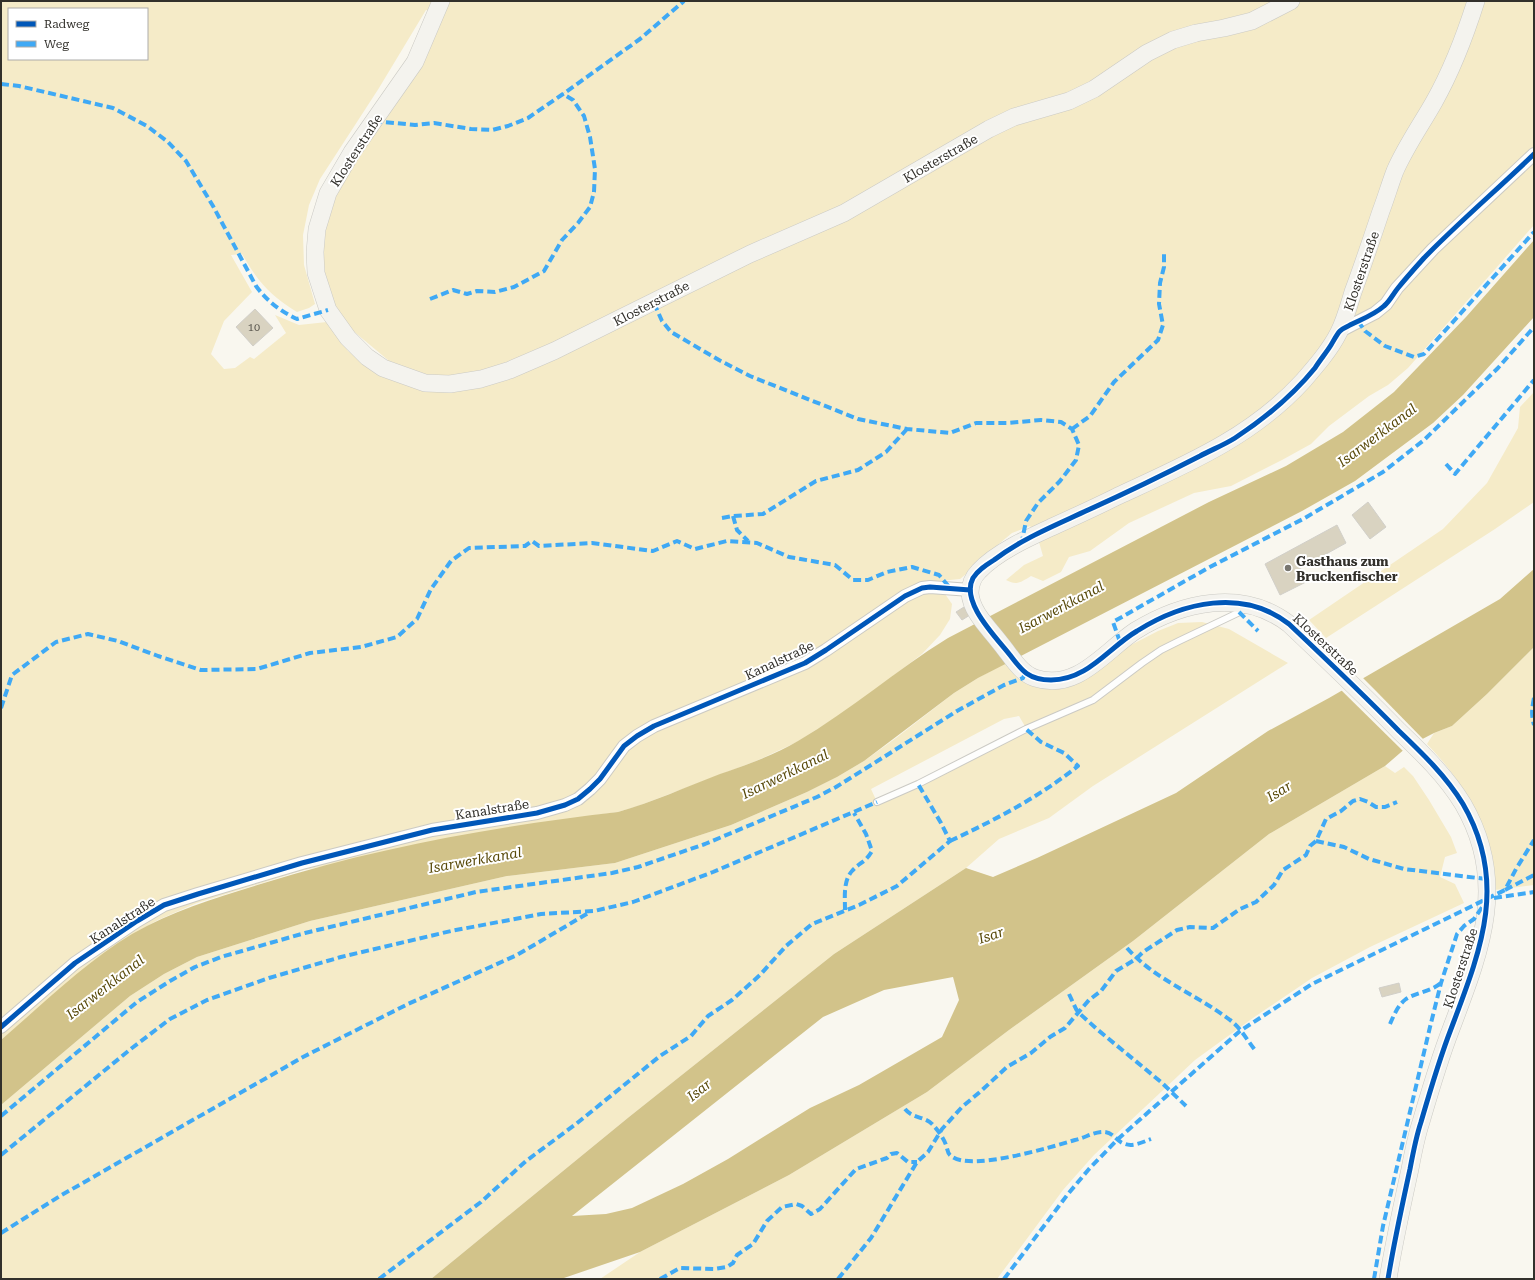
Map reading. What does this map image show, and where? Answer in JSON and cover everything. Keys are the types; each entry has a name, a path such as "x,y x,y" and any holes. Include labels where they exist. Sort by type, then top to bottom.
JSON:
{"main road":[{"name":"Klosterstraße","path":"441,1 415,62 352,152 328,193 317,229 314,252 316,273 328,310 348,338 367,357 383,368 425,383 450,384 481,379 510,370 554,351 750,254 844,214 989,129 1014,117 1069,101 1094,89 1147,53 1173,40 1196,33 1252,21 1291,1"},
{"name":"Klosterstraße","path":"1388,1279 1397,1228 1420,1124 1436,1072 1471,975 1486,920 1487,899 1484,860 1479,839 1464,805 1438,771 1372,704 1282,618 1253,606 1229,601 1208,603 1169,614 1136,631 1084,672 1070,678 1057,680 1034,678 1025,673 1017,665 979,614 972,602 970,590 972,579 981,569 1022,541 1171,472 1234,438 1265,416 1290,394 1313,370 1340,331 1395,171 1413,135 1434,104 1452,69 1476,1"}],"street":[{"path":"1340,331 1375,313 1386,304 1397,288 1433,249 1534,154"},
{"name":"Kanalstraße","path":"1,1028 75,963 137,921 164,906 198,894 302,863 424,832 537,813 565,805 578,799 590,790 624,746 636,736 654,726 805,663 905,596 922,588 930,587 970,590"}],"lane":[{"path":"878,802 918,784 1026,729 1093,700 1142,663 1179,640 1253,606"}],"shaded area":[{"path":"1,1 1534,1 1534,225 1408,368 1388,385 1369,396 1329,426 1311,444 1231,486 1194,493 1129,523 1090,551 1069,557 1061,572 1043,581 1031,576 1016,583 1006,580 1024,565 1043,556 1039,542 1030,526 1012,533 960,579 940,581 936,592 945,594 952,604 950,619 940,635 922,654 852,707 797,742 756,761 638,806 618,812 304,870 197,903 158,920 131,935 88,966 1,1040","holes":["426,10 440,15 334,196 323,230 323,269 336,310 352,330 388,360 384,377 348,351 327,322 299,325 275,315 286,333 254,359 250,357 235,368 224,369 211,354 224,321 252,292 231,255 242,254 265,287 279,300 297,312 309,308 315,304 304,265 303,235 309,205 320,179 379,88"]},
{"path":"1534,392 1534,502 1495,529 1326,638 1309,620 1443,529 1487,483 1518,428 1520,407"},
{"path":"1202,622 1229,629 1288,663 1093,786 1049,818 999,839 966,868 834,954 629,1117 431,1279 1,1279 1,1105 130,996 164,974 197,957 310,921 507,876 615,863 731,825 807,792 837,777 864,761 954,693 1007,662 1033,686 1129,646 1158,631 1178,623","holes":["1019,716 1026,728 877,802 871,789 1004,719"]},
{"path":"1534,647 1534,885 1495,890 1485,840 1470,801 1458,781 1427,744 1434,733 1452,726 1487,694"},
{"path":"1385,766 1395,773 1404,767 1413,776 1451,837 1457,853 1445,857 1440,877 1455,884 1464,903 1370,947 1312,978 1195,1060 1094,1155 1063,1190 997,1279 600,1279 640,1252 789,1175 927,1092 1009,1030 1133,941 1269,834"}],"water":[{"name":"Isarwerkkanal","path":"1534,240 1534,317 1463,395 1433,423 1355,481 1302,511 978,678 954,693 864,761 837,777 807,792 731,825 615,863 507,876 310,921 197,957 164,974 130,996 1,1105 1,1040 48,998 97,958 132,934 148,925 180,911 247,888 307,870 395,848 439,839 528,824 618,812 657,799 780,751 818,729 910,663 948,638 1209,502 1286,466 1343,432 1394,392 1466,317"},
{"name":"Isar","path":"1534,569 1534,647 1487,694 1452,726 1434,733 1407,747 1385,766 1269,834 1133,941 1009,1030 927,1092 789,1175 640,1252 561,1279 431,1279 629,1117 834,954 966,868 993,877 1176,793 1268,731 1329,698 1500,599","holes":["953,977 959,1000 942,1037 859,1085 810,1108 728,1159 683,1184 632,1208 606,1214 572,1216 823,1017 884,990"]}],"pier":[{"path":"1362,677 1424,740 1404,752 1340,689"}],"building":[{"path":"255,309 273,328 253,346 236,327"},
{"path":"1368,502 1386,527 1370,539 1352,515"},
{"path":"1337,525 1346,543 1299,569 1306,582 1280,595 1265,564"},
{"path":"964,607 970,615 962,620 956,612"},
{"path":"1399,983 1401,992 1382,997 1379,988"}],"marked path":[{"path":"374,121 415,125 434,123 471,129 492,130 508,126 528,118 563,94 640,39 684,1"},
{"path":"1,84 19,86 113,108 147,126 168,142 186,161 213,206 256,286 269,301 285,313 297,319 328,310"},
{"path":"430,299 453,290 467,294 477,291 495,292 514,287 544,271 562,240 578,223 590,207 594,192 595,169 590,137 584,116 573,100 563,94"},
{"path":"1358,321 1365,331 1385,346 1414,357 1424,354 1534,232"},
{"path":"1072,429 1090,416 1114,382 1158,340 1163,325 1159,304 1160,283 1164,267 1164,251"},
{"path":"654,303 662,321 671,332 719,360 750,376 858,419 907,429 950,433 976,423 1007,423 1041,420 1061,422 1072,429 1079,445 1076,460 1060,481 1038,503 1026,521 1022,541"},
{"path":"1120,642 1113,622 1208,568 1303,519 1383,472 1424,440 1498,368 1534,327"},
{"path":"1446,464 1455,474 1534,380"},
{"path":"722,518 763,514 816,481 858,470 886,452 907,429"},
{"path":"733,516 737,530 748,541"},
{"path":"1,708 12,675 56,642 88,634 118,641 201,670 257,669 310,653 361,647 397,637 417,619 431,589 451,561 469,548 525,546 532,541 539,546 592,543 653,551 677,541 695,549 727,541 757,543 789,557 835,565 853,580 868,580 887,572 912,567 939,575 951,589"},
{"path":"1239,612 1258,631"},
{"path":"1,1116 137,1002 195,967 221,957 305,933 476,892 612,873 638,867 705,844 817,797 836,787 957,711 1004,685 1023,678 1025,673"},
{"path":"1534,698 1532,712 1534,725"},
{"path":"950,841 984,825 1032,798 1078,766 1064,753 1041,742 1026,729"},
{"path":"379,1279 481,1202 526,1161 576,1124 660,1056 691,1036 708,1016 732,1000 760,975 786,946 812,924 859,905 897,886 950,841 918,784"},
{"path":"838,1279 871,1238 917,1162 928,1152 942,1129 962,1107 1007,1067 1031,1053 1050,1037 1065,1028 1089,1000 1101,991 1116,971 1177,930 1190,927 1213,928 1240,909 1256,902 1274,885 1283,870 1306,855 1310,846 1316,841 1326,819 1341,811 1353,801 1360,799 1376,807 1385,807 1397,802"},
{"path":"1,1155 132,1048 170,1019 207,1000 269,978 341,957 451,931 541,914 594,911 633,902 713,872 877,802"},
{"path":"845,910 845,889 847,879 852,871 867,858 872,851 866,834 854,813"},
{"path":"1004,1279 1068,1194 1089,1169 1118,1139 1240,1031 1312,984 1505,890 1534,840"},
{"path":"1316,841 1344,847 1369,859 1404,869 1486,879"},
{"path":"1505,890 1534,875"},
{"path":"1494,898 1534,892"},
{"path":"1374,1279 1383,1226 1441,983 1457,934 1464,926 1474,919 1485,903"},
{"path":"1,1233 60,1196 303,1057 408,1004 517,955 590,912"},
{"path":"1127,948 1150,969 1234,1023 1255,1050"},
{"path":"1390,1024 1398,1007 1403,1001 1441,983"},
{"path":"1069,994 1079,1013 1161,1082 1186,1106"},
{"path":"905,1109 908,1112 930,1122 942,1137 948,1153 951,1156 961,1160 992,1160 1011,1157 1048,1148 1101,1132 1109,1133 1122,1143 1128,1145 1138,1144 1151,1139"},
{"path":"660,1279 680,1268 714,1269 727,1267 733,1263 737,1255 753,1244 767,1221 782,1207 796,1204 802,1206 811,1214 820,1209 856,1169 887,1158 891,1154 897,1153 908,1162 917,1162"}],"cycle path":[{"path":"1388,1279 1413,1151 1439,1064 1472,972 1480,945 1485,917 1487,890 1485,862 1477,833 1463,804 1433,765 1358,690 1289,624 1271,613 1252,606 1233,603 1213,603 1193,607 1155,621 1137,631 1126,638 1097,662 1076,675 1064,679 1043,680 1027,674 1022,670 981,619 971,598 970,587 973,578 980,570 1016,545 1040,532 1222,445 1257,423 1288,397 1306,378 1315,368 1342,329 1372,314 1384,306 1424,258 1534,154"},
{"path":"1,1027 75,963 137,921 164,905 302,863 432,830 537,813 565,805 578,799 590,789 600,779 624,746 654,726 805,663 905,596 922,588 930,587 970,590"}],"place":[{"name":"Gasthaus zum Bruckenfischer","path":"1288,568"}]}
